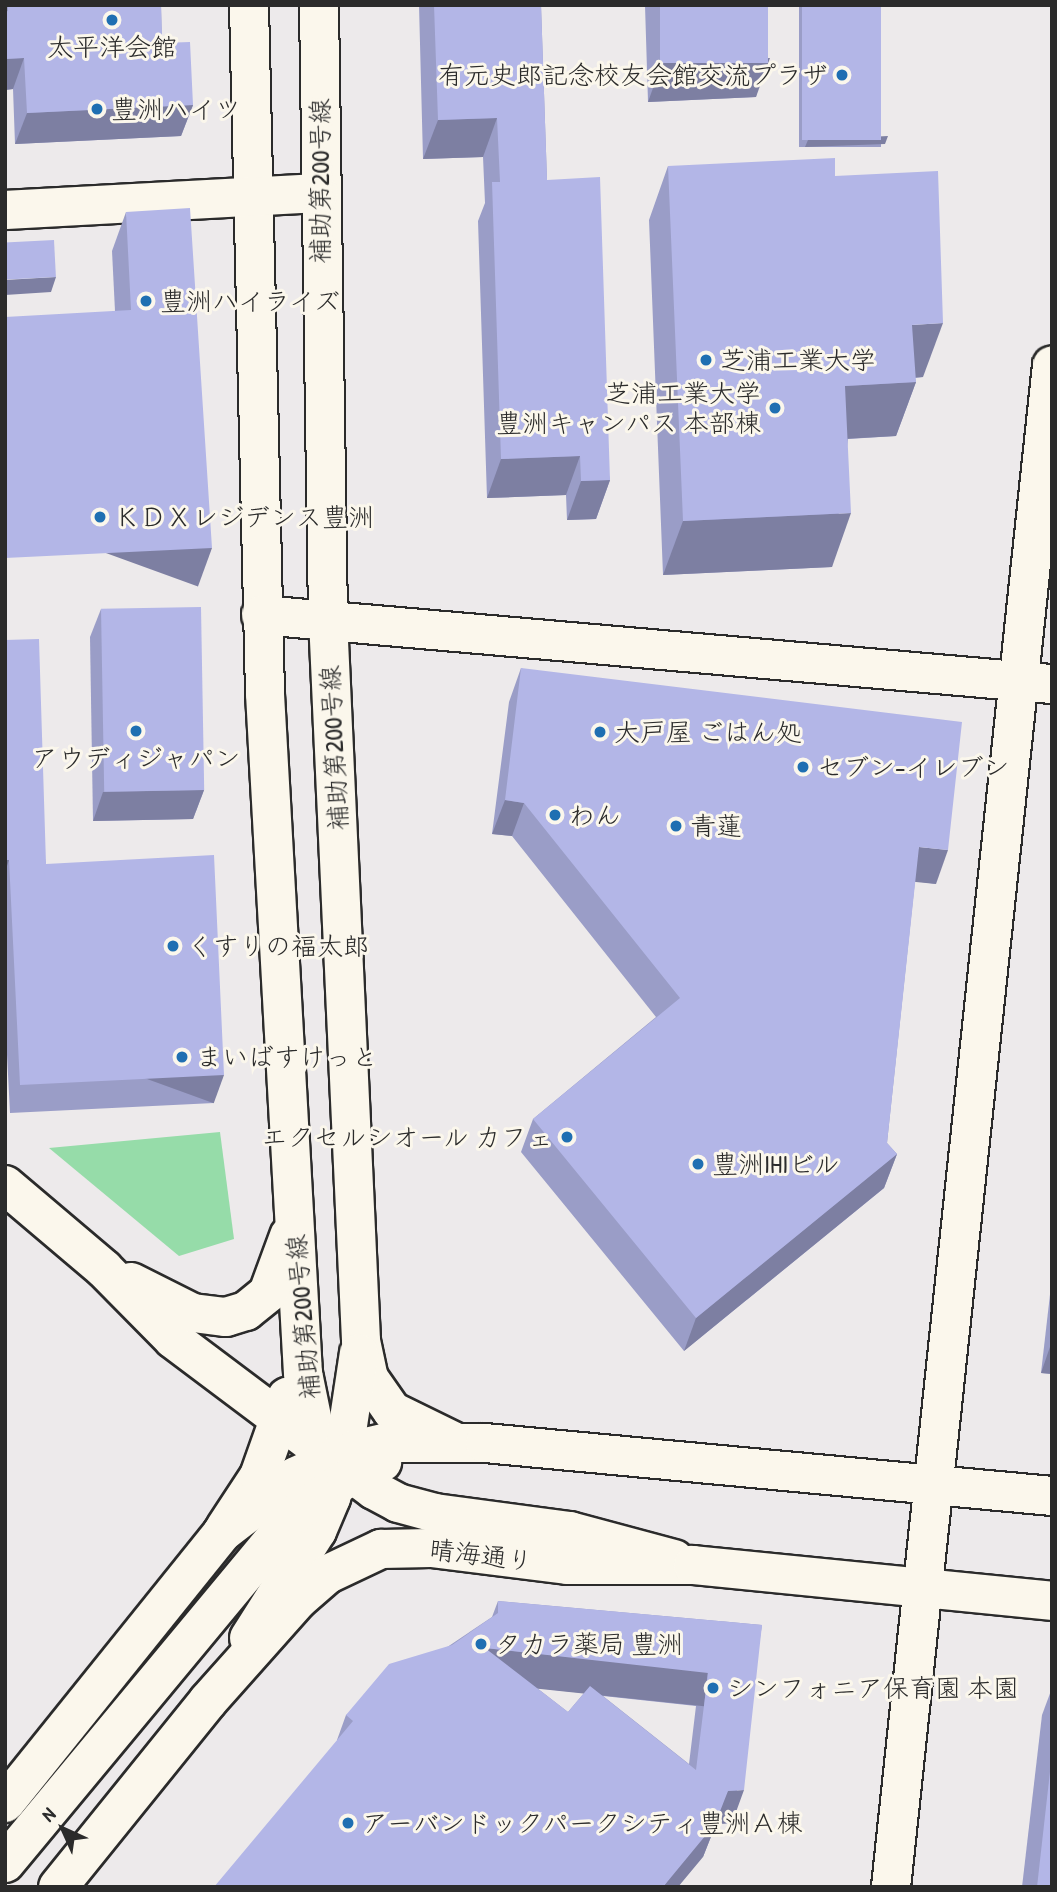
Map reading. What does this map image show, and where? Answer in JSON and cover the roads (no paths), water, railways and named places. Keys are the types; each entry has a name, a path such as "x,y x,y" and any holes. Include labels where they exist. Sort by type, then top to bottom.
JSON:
{"street":[{"name":"補助第200号線","path":"249,5 261,615 295,1214 309,1406 339,1464"},
{"name":"補助第200号線","path":"319,5 318,192 328,620 361,1341 369,1378 391,1411 455,1442"},
{"path":"5,210 318,192"},
{"path":"891,1887 934,1484 1034,682 1052,365"},
{"path":"261,615 1034,682"},
{"path":"5,1185 104,1269 173,1339 374,1490 416,1508 570,1531 693,1564"},
{"path":"104,1269 193,1313 226,1317 246,1311 268,1293 295,1214"},
{"path":"5,1803 222,1533 259,1476 280,1420 303,1341"},
{"path":"208,1701 310,1543 339,1464 361,1341"},
{"path":"222,1533 296,1476 339,1464 383,1443 455,1442 1052,1496"},
{"path":"5,1863 254,1559 339,1464"},
{"name":"晴海通り","path":"58,1887 208,1701 313,1586 360,1556 381,1549 431,1548 567,1565 693,1564 1052,1601"}],"place":[{"name":"太平洋会館","path":"112,20"},
{"name":"有元史郎記念校友会館交流プラザ","path":"842,75"},
{"name":"豊洲ハイツ","path":"97,109"},
{"name":"豊洲ハイライズ","path":"146,301"},
{"name":"芝浦工業大学","path":"706,360"},
{"name":"芝浦工業大学 豊洲キャンパス 本部棟","path":"775,408"},
{"name":"ＫＤＸレジデンス豊洲","path":"100,517"},
{"name":"アウディジャパン","path":"136,731"},
{"name":"大戸屋 ごはん処","path":"600,732"},
{"name":"セブン-イレブン","path":"803,767"},
{"name":"わん","path":"555,815"},
{"name":"青蓮","path":"676,826"},
{"name":"くすりの福太郎","path":"173,946"},
{"name":"まいばすけっと","path":"182,1057"},
{"name":"エクセルシオール カフェ","path":"567,1137"},
{"name":"豊洲IHIビル","path":"698,1164"},
{"name":"タカラ薬局 豊洲","path":"481,1644"},
{"name":"シンフォニア保育園 本園","path":"713,1688"},
{"name":"アーバンドックパークシティ豊洲Ａ棟","path":"348,1823"}]}
